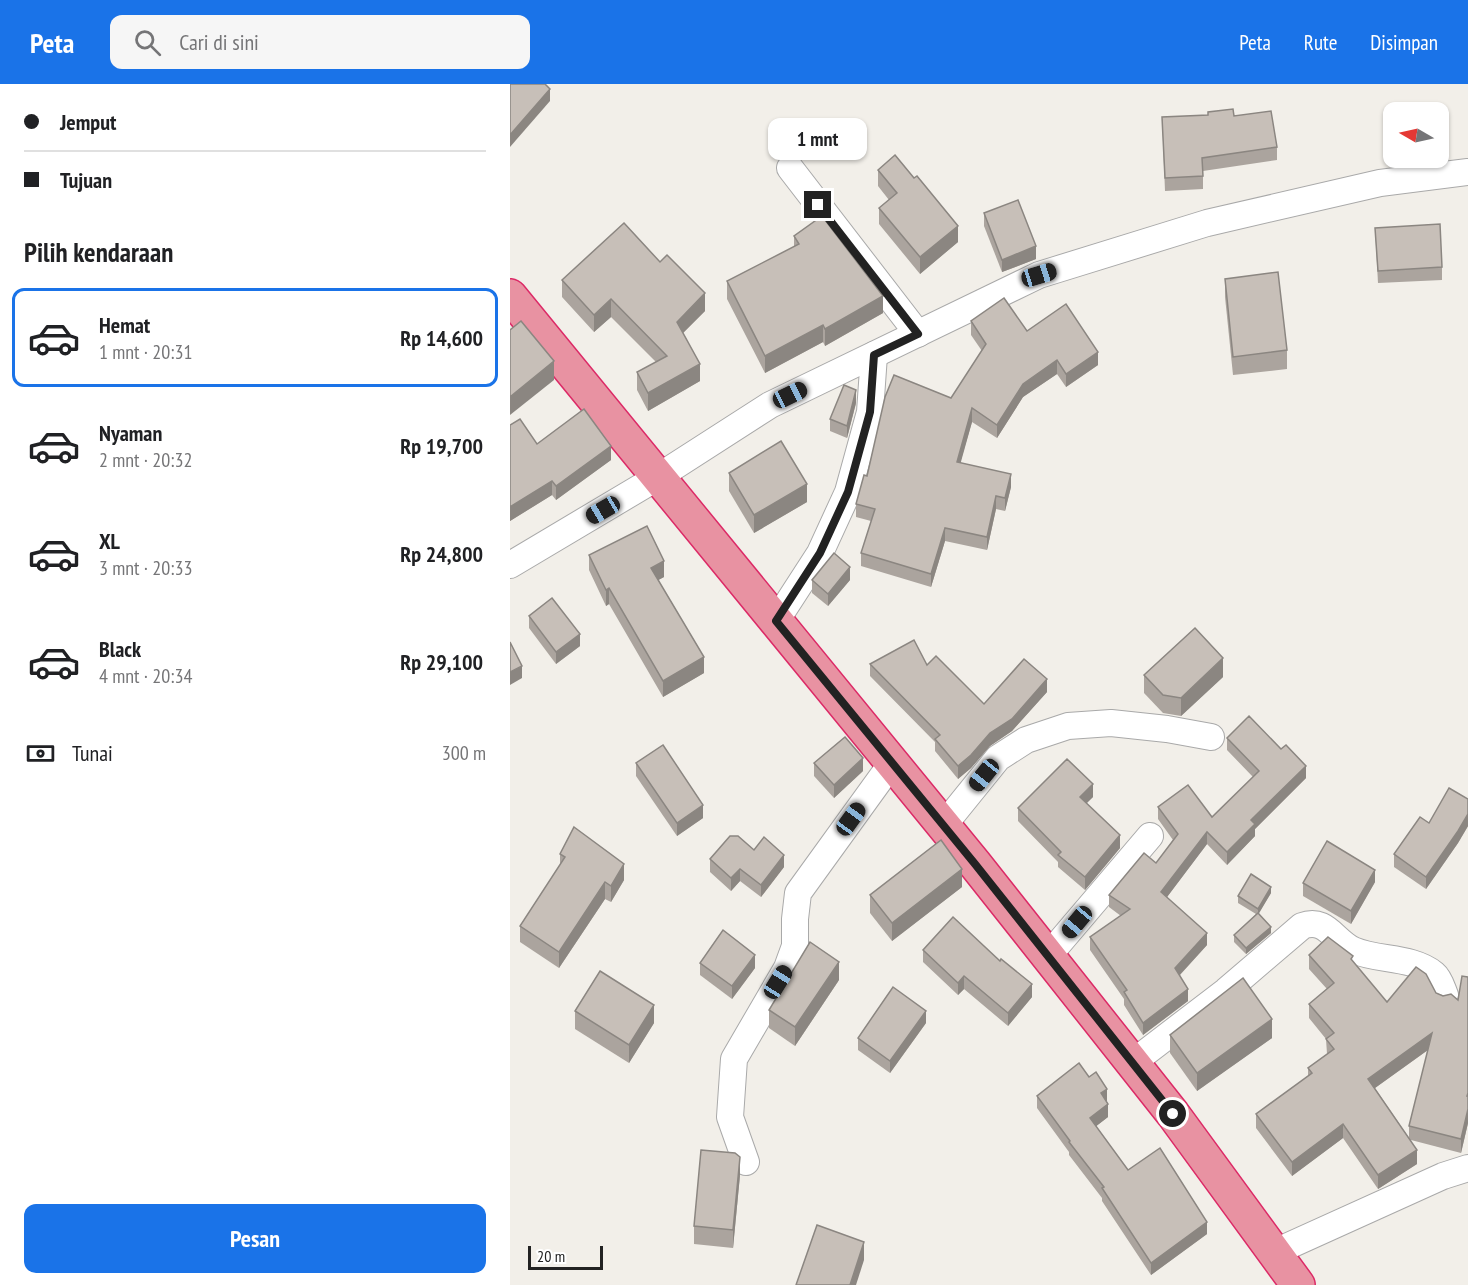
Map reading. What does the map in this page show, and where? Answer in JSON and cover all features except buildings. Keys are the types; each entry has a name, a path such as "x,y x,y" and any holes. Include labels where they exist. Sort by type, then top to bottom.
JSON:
{"highway":[{"path":"510,296 1048,957 1173,1114 1299,1285"}],"street":[{"path":"790,168 918,334"},
{"path":"510,565 658,477 770,405 1039,275 1207,223 1380,183 1468,172"},
{"path":"776,621 820,553 848,492 870,412 874,355"},
{"path":"943,826 998,758 1026,740 1068,726 1111,723 1167,729 1211,737"},
{"path":"746,1162 730,1118 734,1059 787,968 795,946 798,893 892,763"},
{"path":"1048,957 1150,836"},
{"path":"1132,1063 1226,991 1302,926 1312,922 1321,924 1340,942 1353,949 1368,955 1410,963 1428,970 1436,975 1445,995"},
{"path":"1443,1176 1468,1149"},
{"path":"1275,1252 1443,1176 1468,1168"}],"route":[{"path":"818,205 918,334 874,355 870,412 848,492 820,553 776,621 975,864 1173,1114"}]}
